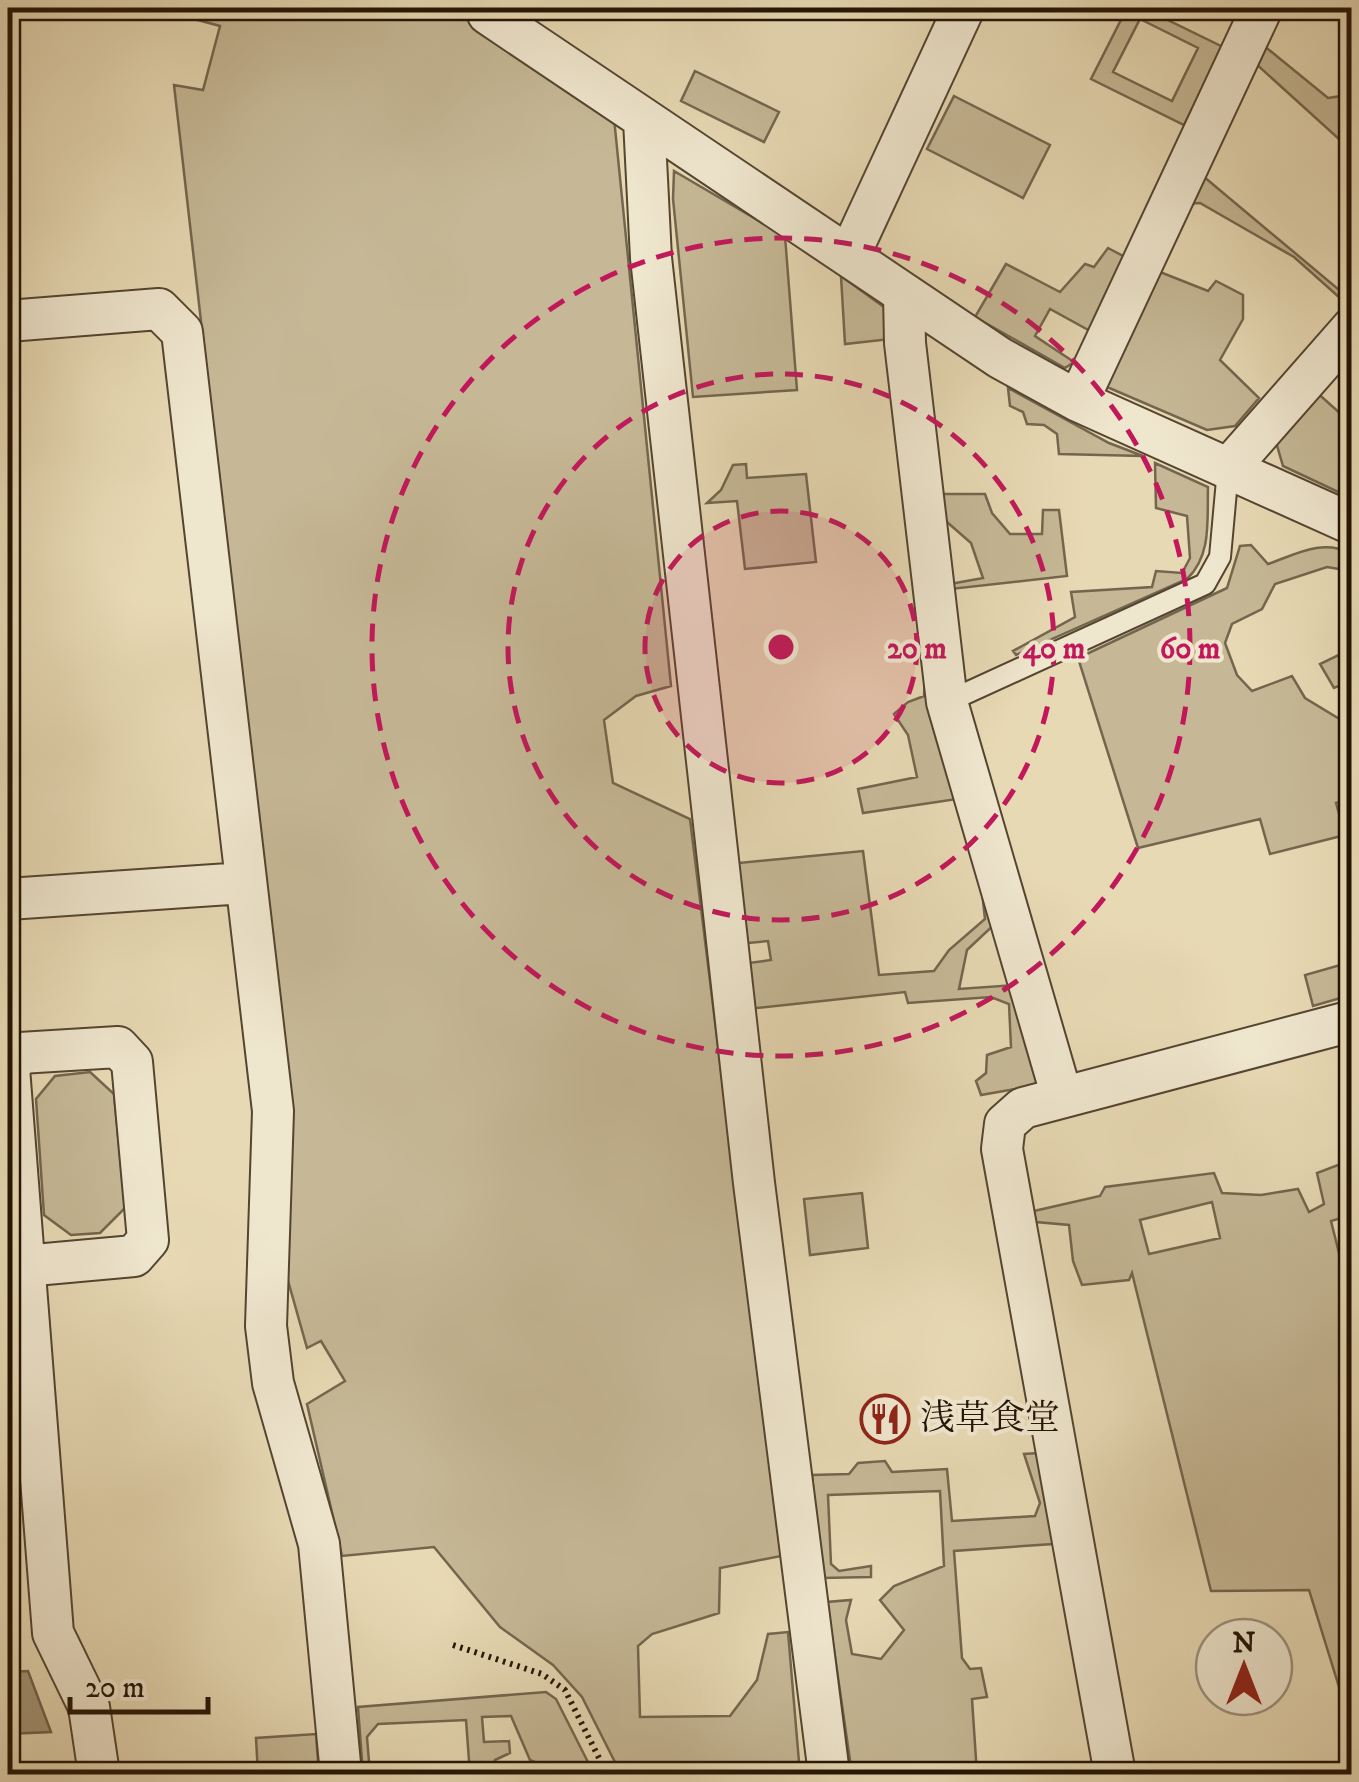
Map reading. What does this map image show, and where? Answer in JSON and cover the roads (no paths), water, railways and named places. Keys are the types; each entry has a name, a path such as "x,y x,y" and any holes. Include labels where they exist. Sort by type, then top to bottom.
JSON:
{"street":[{"path":"488,8 488,14 1000,358 1078,401 1352,524"},
{"path":"849,256 964,8"},
{"path":"1078,401 1262,8"},
{"path":"644,120 660,337 754,1184 829,1774"},
{"path":"904,295 905,343 947,702 1062,1097"},
{"path":"8,321 158,309 182,332 273,1111 266,1326 273,1383 320,1544 341,1774"},
{"path":"1228,469 1352,328"},
{"path":"8,898 244,883"},
{"path":"1115,1774 1002,1148 1005,1124 1023,1108 1352,1021"},
{"path":"24,1266 134,1256 148,1240 132,1062 118,1047 20,1052 8,1068 24,1266 54,1633 89,1707 100,1774"}],"lane":[{"path":"947,702 1205,584 1220,557 1228,469"}],"place":[{"name":"浅草食堂","path":"885,1419"}]}
